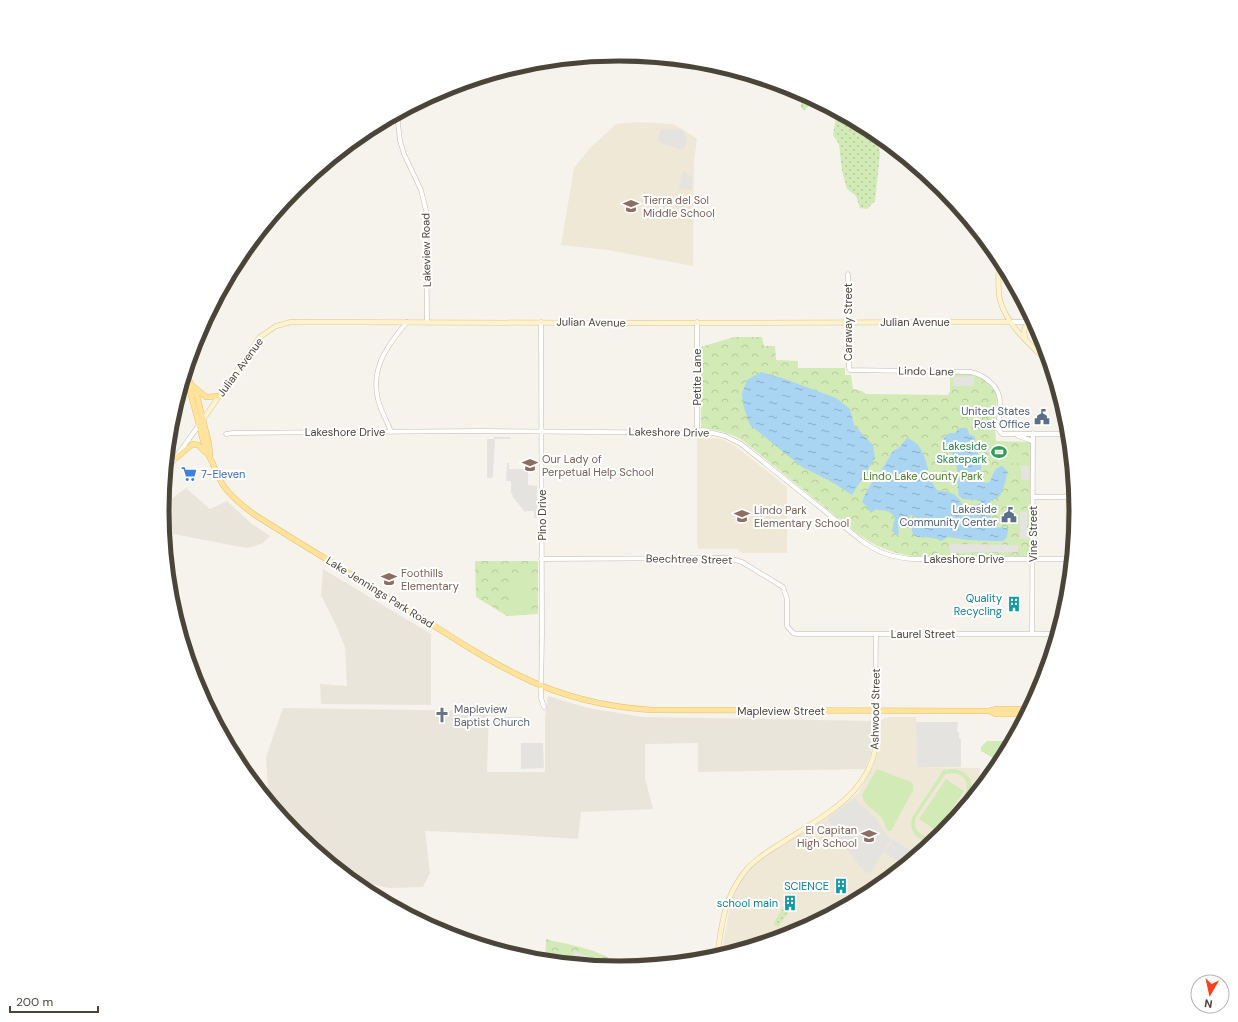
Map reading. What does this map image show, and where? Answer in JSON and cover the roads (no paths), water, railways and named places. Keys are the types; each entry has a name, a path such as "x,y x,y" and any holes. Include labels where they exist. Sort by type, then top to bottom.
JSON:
{"main road":[{"path":"999,270 999,296 1004,310 1010,322 1041,354"},
{"name":"Julian Avenue","path":"199,425 260,337 279,325 294,322 1010,322"},
{"path":"1026,339 1024,331 1027,322"},
{"name":"Lake Jennings Park Road","path":"189,380 195,390 209,444 210,457"},
{"path":"191,384 206,397 220,396"},
{"name":"Lake Jennings Park Road","path":"191,384 190,391 206,451 224,487 244,507 488,659 541,686 575,697"},
{"path":"176,458 186,449 195,444 210,457"},
{"path":"1068,487 1069,519"},
{"name":"Mapleview Street","path":"575,697 607,705 651,710 989,711 997,709 1024,708"},
{"name":"Ashwood Street","path":"718,950 727,903 734,887 744,872 763,854 845,800 866,775 870,768 875,748 875,711"},
{"name":"Mapleview Street","path":"989,711 996,714 1021,714"}],"street":[{"name":"Lakeview Road","path":"398,119 400,142 421,190 426,210 427,322"},
{"name":"Caraway Street","path":"848,274 850,370"},
{"path":"391,432 378,400 376,389 377,376 380,362 384,353 407,321"},
{"name":"Pino Drive","path":"541,322 541,698 544,707"},
{"name":"Petite Lane","path":"697,322 697,432"},
{"name":"Julian Avenue","path":"1010,322 1027,322"},
{"name":"Lindo Lane","path":"850,370 971,372 982,375 996,387 999,392 998,429 1002,434 1008,434"},
{"path":"172,463 199,425"},
{"name":"Lakeshore Drive","path":"226,434 247,432 541,431 697,432 719,434 741,444 862,541 882,554 894,558 912,559 1066,559"},
{"name":"Vine Street","path":"1032,634 1033,433"},
{"path":"1008,434 1062,434"},
{"path":"1008,434 1026,438 1032,440 1033,442"},
{"path":"1033,497 1068,497"},
{"name":"Beechtree Street","path":"541,559 717,558 737,560 785,590 787,599 787,626 790,631"},
{"name":"Laurel Street","path":"790,631 797,634 1052,634"},
{"name":"Ashwood Street","path":"875,711 876,634"}],"water":[{"path":"761,372 782,378 836,398 850,409 854,425 873,445 875,458 852,495 832,482 802,467 750,425 744,408 742,394 747,380"},
{"path":"960,428 967,428 969,434 975,437 977,452 981,463 981,477 985,483 990,482 997,468 1002,466 1007,471 1006,480 1000,496 987,505 994,527 1007,528 1007,537 1003,541 968,540 948,537 941,541 935,538 920,537 913,535 911,526 915,522 916,518 910,514 909,519 898,527 899,534 896,535 892,531 895,517 892,514 887,511 876,509 871,513 862,502 867,490 893,451 899,448 907,438 920,447 933,484 937,490 954,494 965,509 981,503 979,500 963,499 959,496 956,463 944,438 949,433 955,433"}],"place":[{"name":"Tierra del Sol Middle School","path":"631,206"},
{"name":"United States Post Office","path":"1042,417"},
{"name":"Lakeside Skatepark","path":"999,452"},
{"name":"Our Lady of Perpetual Help School","path":"530,465"},
{"name":"7-Eleven","path":"189,474"},
{"name":"Lakeside Community Center","path":"1009,515"},
{"name":"Lindo Park Elementary School","path":"742,516"},
{"name":"Foothills Elementary","path":"389,579"},
{"name":"Quality Recycling","path":"1014,604"},
{"name":"Mapleview Baptist Church","path":"442,715"},
{"name":"El Capitan High School","path":"869,836"},
{"name":"SCIENCE","path":"841,886"},
{"name":"school main","path":"790,903"}],"park label":[{"name":"Lindo Lake County Park","path":"923,476"}]}
